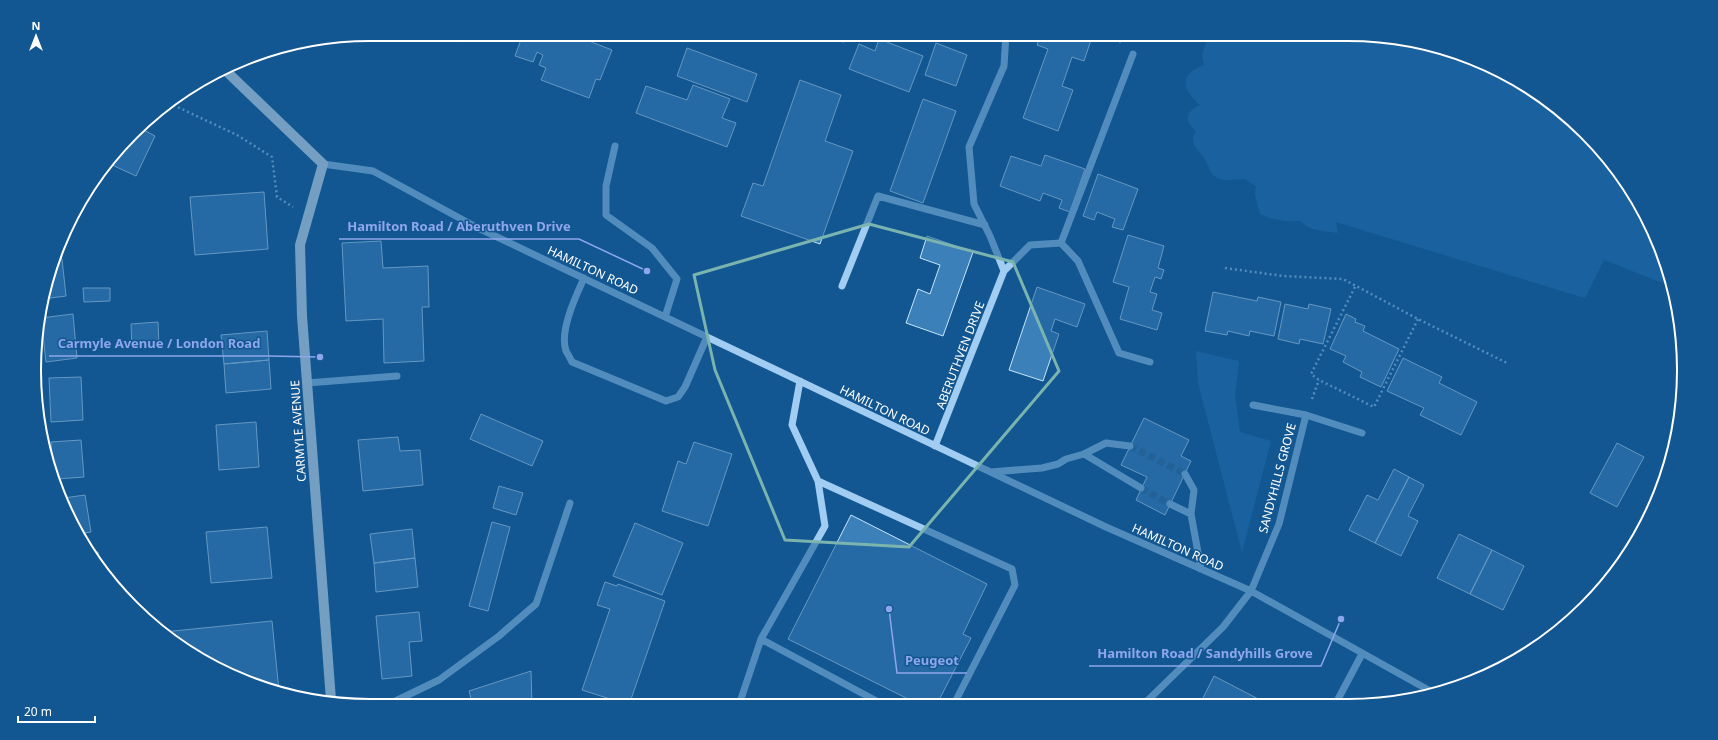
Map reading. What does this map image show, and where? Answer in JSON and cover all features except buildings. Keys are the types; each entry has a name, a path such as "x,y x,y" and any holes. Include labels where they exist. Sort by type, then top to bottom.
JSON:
{"main road":[{"path":"228,73 324,164"},
{"name":"CARMYLE AVENUE","path":"324,164 300,245 302,316 331,696"}],"street":[{"path":"1004,271 985,225 974,204 969,148 1004,66 1006,41"},
{"path":"1133,54 1061,243 1078,261 1118,352 1150,362"},
{"path":"615,146 606,186 606,215 652,248 677,279 665,317"},
{"name":"HAMILTON ROAD","path":"324,164 373,171 476,227 1106,528 1251,591 1427,689"},
{"path":"842,286 878,196 985,225"},
{"name":"ABERUTHVEN DRIVE","path":"935,446 1004,271 1030,245 1061,243"},
{"path":"584,278 573,304 565,334 566,350 572,362 666,401 678,397 685,387 707,337"},
{"path":"307,384 396,376"},
{"path":"743,699 761,639 825,526 818,481 792,425 800,381"},
{"name":"SANDYHILLS GROVE","path":"1253,405 1306,415 1362,433"},
{"name":"SANDYHILLS GROVE","path":"1149,699 1223,627 1251,591 1279,524 1306,415"},
{"path":"991,472 1042,468 1058,464 1066,459 1084,454 1106,443 1130,446"},
{"path":"1084,454 1141,488"},
{"path":"1185,474 1194,490 1191,514 1200,569"},
{"path":"818,481 1012,569 1016,585 957,699"},
{"path":"400,699 439,680 499,636 536,604 570,503"},
{"path":"1170,504 1191,514"},
{"path":"761,639 875,699"},
{"path":"1338,699 1362,654"}],"path":[{"path":"174,106 237,135 272,156 277,197 308,218"},
{"path":"1225,268 1283,276 1342,279 1355,287 1507,363"},
{"path":"1355,287 1311,374 1319,380 1374,407 1418,319"}],"highlighted area":[{"path":"869,224 1013,262 1059,371 909,547 785,540 715,370 694,275"}],"shaded area":[{"path":"1207,41 1370,42 1412,47 1433,52 1454,58 1494,75 1531,96 1565,123 1581,137 1609,170 1622,187 1643,224 1660,264 1666,284 1604,260 1585,298 1336,222 1338,233 1313,229 1300,221 1279,220 1260,214 1255,195 1256,186 1245,179 1224,180 1217,178 1212,174 1205,159 1194,145 1193,137 1196,131 1189,123 1188,116 1192,110 1200,105 1189,93 1186,88 1186,83 1190,73 1204,65 1202,55"},
{"path":"1196,351 1239,361 1235,395 1240,432 1271,441 1242,552 1198,383"}],"tunnel":[{"path":"1130,446 1185,474"},
{"path":"1141,488 1170,504"}],"place":[{"name":"Hamilton Road / Aberuthven Drive","path":"647,271"},
{"name":"Carmyle Avenue / London Road","path":"320,357"},
{"name":"Peugeot","path":"889,609"},
{"name":"Hamilton Road / Sandyhills Grove","path":"1341,619"}]}
